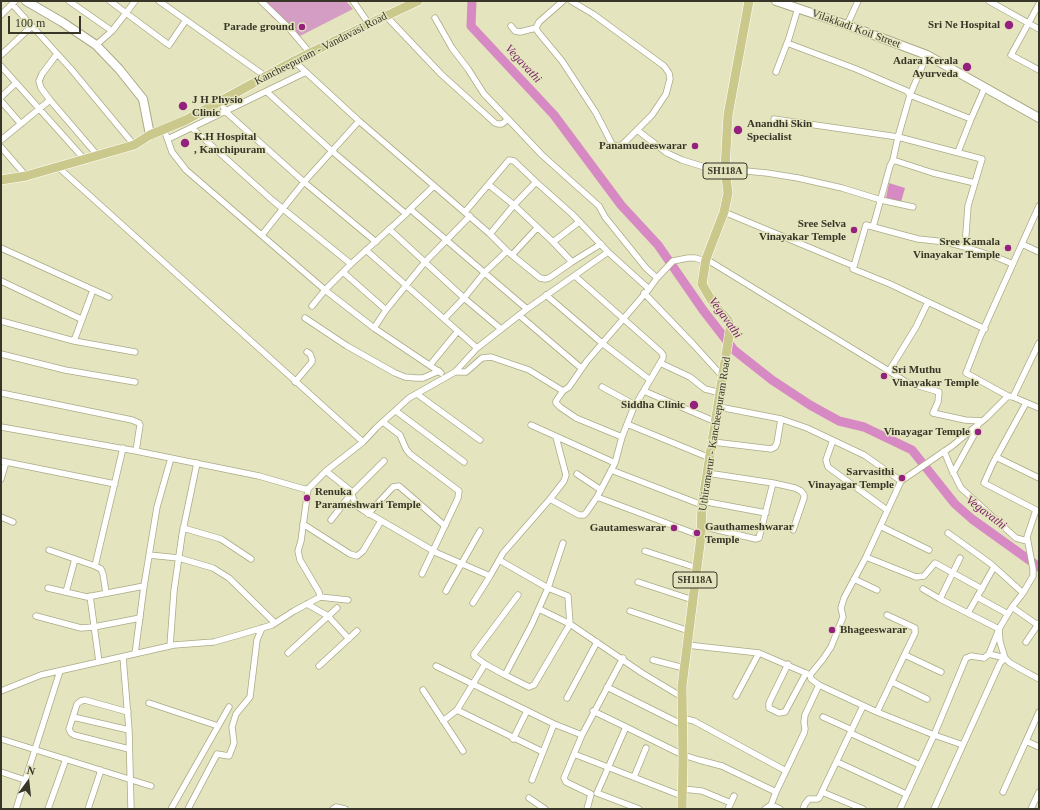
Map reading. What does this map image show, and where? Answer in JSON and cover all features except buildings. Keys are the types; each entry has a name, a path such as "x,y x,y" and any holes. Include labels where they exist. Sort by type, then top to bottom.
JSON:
{"main road":[{"name":"Uthiramerur - Kancheepuram Road","path":"682,809 682,686 701,536 702,503 724,378 730,330 728,320 713,303 702,284 705,260 724,212 728,193 725,170 728,115 749,1"},
{"name":"Kancheepuram - Vandavasi Road","path":"1,180 26,176 58,168 134,145 150,135 186,120 265,76 412,2"}],"street":[{"path":"26,1 62,22 96,45 119,69 143,99 150,135"},
{"path":"69,1 112,31"},
{"path":"110,1 169,45 186,20"},
{"path":"96,45 112,31 135,1"},
{"path":"158,1 265,76"},
{"path":"261,1 288,28 310,54"},
{"path":"353,1 369,24"},
{"path":"511,26 515,31 520,32 536,28 539,22 563,1"},
{"path":"536,28 562,61 596,113 612,144 615,146 622,145 652,115 666,94 670,79 669,73 664,66 593,14 571,1"},
{"name":"Vilakkadi Koil Street","path":"776,1 847,25 927,55 1039,118"},
{"path":"847,25 858,1"},
{"path":"989,1 1039,29"},
{"path":"1,16 14,3 134,145"},
{"path":"1039,4 1010,55 1039,70"},
{"path":"776,72 798,8"},
{"path":"386,16 442,74 495,123 502,124 508,119"},
{"path":"436,18 452,48 484,94 542,155 599,206 605,217 646,268 659,276"},
{"path":"1,55 32,26"},
{"path":"787,43 907,91 910,95 971,118"},
{"path":"57,54 42,74 39,81 41,88 98,156"},
{"path":"873,227 910,95 927,55"},
{"path":"294,61 359,121 468,214 509,253 540,278 549,278 601,244"},
{"path":"1,66 85,160"},
{"path":"168,139 306,72"},
{"path":"1,97 16,83"},
{"path":"958,152 985,87"},
{"path":"267,92 406,214"},
{"path":"1,140 50,100"},
{"path":"1,101 21,124"},
{"path":"220,101 226,112 304,182 376,242"},
{"path":"774,119 898,137 982,159 968,206 965,247"},
{"path":"262,235 304,182 359,121"},
{"path":"192,128 283,209 350,264"},
{"path":"164,129 172,152 186,170 325,290 374,328 447,376"},
{"path":"637,130 667,153 682,160 711,169 767,173 798,178 913,207"},
{"path":"1,147 26,176"},
{"path":"374,328 405,285 468,214 509,160 512,160 579,222 647,291 724,378"},
{"path":"893,160 933,173 975,183"},
{"path":"58,168 363,442"},
{"path":"490,234 514,205 536,182"},
{"path":"489,185 514,205 537,228 554,242 572,262"},
{"path":"312,306 350,264 376,242 434,186"},
{"path":"1039,206 966,373 1011,396 1039,408"},
{"path":"410,209 527,308"},
{"path":"724,212 854,266"},
{"path":"554,242 579,222"},
{"path":"984,329 890,284 853,269 866,225 918,239 946,242 965,247 1013,264"},
{"path":"444,319 464,298 485,272 537,228"},
{"path":"389,229 464,298 501,329"},
{"path":"1022,244 1039,252"},
{"path":"1,248 109,297"},
{"path":"366,250 478,348"},
{"path":"320,597 319,592 300,560 298,551 301,541 308,489 326,471 363,442 409,398 455,372 478,348 527,308 608,252"},
{"path":"622,437 576,418 556,404 556,401 563,391 570,387 581,368 659,276 673,261 688,258 705,260 906,382 939,392 938,402 933,413 980,423"},
{"path":"342,272 386,310"},
{"path":"550,498 579,515 584,515 586,513 597,497 615,463 622,437 635,405 663,358 661,352 575,276"},
{"path":"1,282 81,319"},
{"path":"74,341 93,290"},
{"path":"546,295 602,343 650,380"},
{"path":"889,371 916,327 928,302"},
{"path":"519,315 581,368"},
{"path":"305,318 347,346 395,373 422,378 439,371"},
{"path":"1,321 74,341 135,352"},
{"path":"430,365 458,331"},
{"path":"788,664 769,703 769,708 779,713 785,712 808,674 823,659 831,647 843,617 841,608 901,481 944,451 1011,396 1039,343"},
{"path":"295,382 312,362 310,354 307,352"},
{"path":"1,354 65,370 135,382"},
{"path":"455,372 466,372 482,358 491,357 529,370 563,391"},
{"path":"660,363 690,377 705,389 721,393"},
{"path":"602,387 635,405"},
{"path":"644,390 716,422"},
{"path":"1,393 132,420 139,423 140,426 136,451"},
{"path":"417,394 480,440"},
{"path":"900,809 934,735 966,658 971,656 984,658 989,654 999,628 1033,576 1030,551 1027,541 1028,533 1037,511 985,484 984,481 1026,403"},
{"path":"718,408 781,420 807,428 864,455 901,481"},
{"path":"396,410 464,462"},
{"path":"713,442 771,449 775,447 781,420"},
{"path":"383,422 400,435 406,449 410,454 459,491 458,498 422,574"},
{"path":"954,473 980,423"},
{"path":"627,424 710,458"},
{"path":"531,425 615,463"},
{"path":"1,427 123,448 259,476 308,489"},
{"path":"473,603 499,560 513,541 564,481 566,475 556,437"},
{"path":"833,440 826,460 828,467 887,510"},
{"path":"95,566 123,448"},
{"path":"944,451 961,488 1016,538 1027,541"},
{"path":"135,654 144,586 157,509 171,458"},
{"path":"996,458 1039,478"},
{"path":"1,479 4,461 115,484"},
{"path":"331,520 351,494 384,461"},
{"path":"170,646 174,591 183,528 197,463"},
{"path":"611,470 702,503 766,513"},
{"path":"326,471 350,490 357,506 368,514 434,551 490,576"},
{"path":"707,473 773,483 795,488 804,495 804,498 794,530"},
{"path":"577,474 601,490"},
{"path":"701,526 756,539 761,536 773,483"},
{"path":"368,514 393,487 399,486 445,526"},
{"path":"597,497 701,536"},
{"path":"1,517 13,522"},
{"path":"303,524 350,554 357,556 363,551 381,521"},
{"path":"880,526 929,550"},
{"path":"183,528 221,539 251,559"},
{"path":"446,591 480,531"},
{"path":"948,533 994,567 1023,593"},
{"path":"505,675 539,609 548,588 563,543"},
{"path":"49,550 101,569 106,593"},
{"path":"645,552 697,568"},
{"path":"149,555 179,558 213,568 229,578 275,623"},
{"path":"866,557 916,577 924,576 935,563 982,589"},
{"path":"940,599 960,558"},
{"path":"66,592 75,559"},
{"path":"499,560 548,588 568,596 570,624 534,685 529,687 485,664 474,656 518,595"},
{"path":"968,613 994,567"},
{"path":"854,579 877,590"},
{"path":"638,582 693,600"},
{"path":"48,588 86,597 144,586"},
{"path":"922,589 999,628"},
{"path":"90,596 99,662"},
{"path":"1,691 41,675 170,646 214,642 262,628 275,623 320,597 348,600"},
{"path":"977,597 1008,614"},
{"path":"307,604 328,616 348,639"},
{"path":"1012,607 1038,624 1026,642"},
{"path":"288,653 337,608"},
{"path":"539,609 570,624 623,658 642,673 682,697"},
{"path":"630,611 689,631"},
{"path":"36,616 74,627 94,627 140,618"},
{"path":"877,712 915,633 915,628 887,616"},
{"path":"188,809 217,754 229,756 232,750 234,744 232,727 236,714 250,697 257,640 262,628"},
{"path":"999,628 1000,642 1005,658 1010,663 1039,679"},
{"path":"319,666 357,632"},
{"path":"567,698 597,642"},
{"path":"687,646 759,652 808,674 811,679 819,685 877,712 963,745"},
{"path":"736,696 759,652"},
{"path":"989,654 1005,658"},
{"path":"905,655 941,672"},
{"path":"123,657 129,730 131,809"},
{"path":"623,658 593,711 564,778 565,780 594,793 639,809"},
{"path":"934,809 1000,663 1005,658"},
{"path":"653,660 684,668"},
{"path":"443,721 457,710 471,684 485,664"},
{"path":"436,666 554,724 582,735"},
{"path":"16,809 60,671"},
{"path":"892,682 928,700"},
{"path":"765,809 772,805 776,792 804,733 805,715 819,685"},
{"path":"607,688 682,722 694,721 786,771"},
{"path":"423,690 463,751"},
{"path":"128,712 85,700 77,704 69,729 74,735 130,749"},
{"path":"149,702 218,726"},
{"path":"803,809 809,799 820,798 864,706"},
{"path":"171,809 229,707"},
{"path":"457,710 543,752"},
{"path":"513,738 527,711"},
{"path":"593,711 683,755 722,766 776,792"},
{"path":"1003,792 1039,712"},
{"path":"73,717 129,730"},
{"path":"823,717 920,765"},
{"path":"532,780 554,724"},
{"path":"588,806 608,768 626,727"},
{"path":"1,739 151,786"},
{"path":"1026,741 1039,748"},
{"path":"634,777 646,748"},
{"path":"574,754 608,768 682,792 702,791 731,803"},
{"path":"48,809 66,759"},
{"path":"837,762 906,794"},
{"path":"88,809 101,770"},
{"path":"1,772 25,780"},
{"path":"822,792 863,809"},
{"path":"1031,809 1039,792"},
{"path":"728,809 734,796"},
{"path":"530,798 548,808"},
{"path":"772,805 780,809"},
{"path":"333,809 336,806 345,809"}],"shaded area":[{"name":"Parade ground","path":"257,1 346,1 353,9 300,36 273,18"},
{"path":"889,183 905,188 901,202 886,198"}],"waterway":[{"name":"Vegavathi","path":"472,1 471,26 554,115 621,205 658,245 703,310 734,350 772,380 810,405 839,421 864,427 912,450 955,504 972,519 1039,567"}],"place":[{"name":"Sri Ne Hospital","path":"1009,25"},
{"name":"Parade ground","path":"302,27"},
{"name":"Adara Kerala Ayurveda","path":"967,67"},
{"name":"J H Physio Clinic","path":"183,106"},
{"name":"Anandhi Skin Specialist","path":"738,130"},
{"name":"K.H Hospital , Kanchipuram","path":"185,143"},
{"name":"Panamudeeswarar","path":"695,146"},
{"name":"Sree Selva Vinayakar Temple","path":"854,230"},
{"name":"Sree Kamala Vinayakar Temple","path":"1008,248"},
{"name":"Sri Muthu Vinayakar Temple","path":"884,376"},
{"name":"Siddha Clinic","path":"694,405"},
{"name":"Vinayagar Temple","path":"978,432"},
{"name":"Sarvasithi Vinayagar Temple","path":"902,478"},
{"name":"Renuka Parameshwari Temple","path":"307,498"},
{"name":"Gautameswarar","path":"674,528"},
{"name":"Gauthameshwarar Temple","path":"697,533"},
{"name":"Bhageeswarar","path":"832,630"}]}
